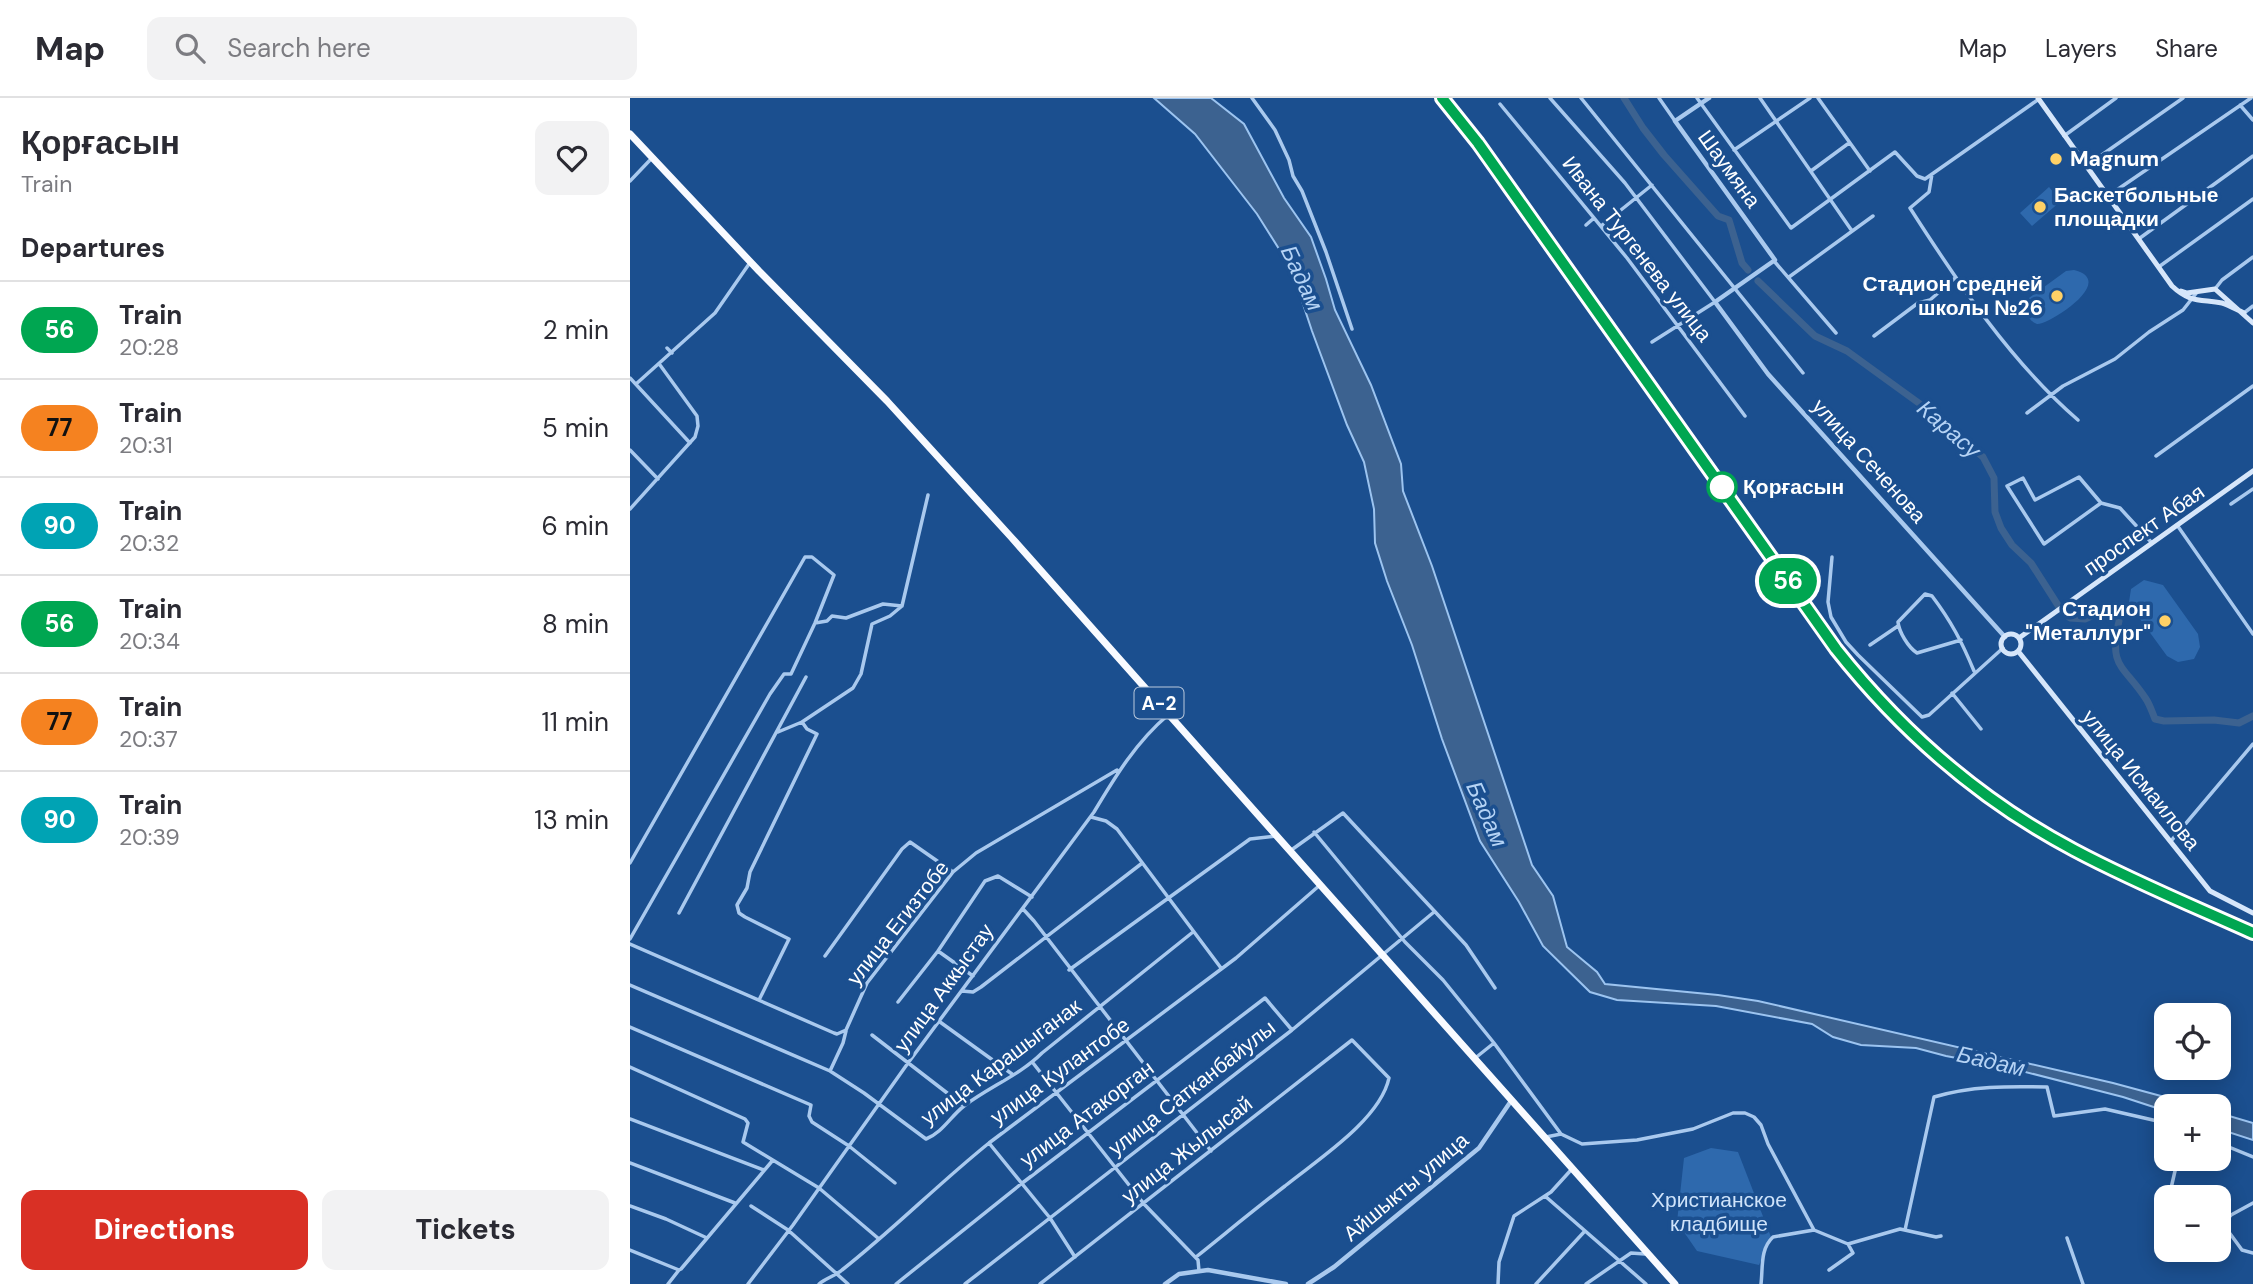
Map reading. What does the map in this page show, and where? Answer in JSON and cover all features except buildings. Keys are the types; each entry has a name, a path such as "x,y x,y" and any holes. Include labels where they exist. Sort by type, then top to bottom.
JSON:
{"highway":[{"name":"A-2","path":"630,134 887,401 1012,537 1675,1284"}],"main road":[{"path":"2039,98 2172,286 2192,300 2225,301"},
{"path":"2172,286 2183,292 2215,289 2225,301 2244,313 2253,323"},
{"path":"2205,301 2207,290"},
{"name":"проспект Абая","path":"2019,638 2253,471"},
{"path":"2012,634 2019,638 2021,645 2018,651 2009,653 2003,648 2002,641 2005,636 2012,634"},
{"name":"улица Исмаилова","path":"2018,651 2210,891 2253,913"}],"street":[{"path":"1252,98 1275,130 1289,160 1293,176 1302,191 1326,252 1352,328"},
{"name":"улица Сеченова","path":"1550,98 1635,196 1768,374 2005,636"},
{"path":"1581,98 1803,373"},
{"name":"Шаумяна","path":"1659,98 1774,260 1836,333"},
{"path":"1697,98 1791,228 1895,152 1917,176 1925,179 2039,98"},
{"path":"1675,121 1709,98"},
{"path":"1760,98 1852,230"},
{"path":"1734,150 1810,98"},
{"path":"1818,98 1870,171"},
{"path":"2064,136 2116,98"},
{"path":"2086,166 2183,98"},
{"path":"2108,197 2250,98"},
{"name":"Ивана Тургенева улица","path":"1500,104 1601,226 1745,416"},
{"path":"2240,105 2253,120"},
{"path":"1811,171 1850,143"},
{"path":"2140,239 2253,156"},
{"path":"630,181 653,158"},
{"path":"1932,174 1929,192 1910,208 1955,278 2050,395 2078,420"},
{"path":"1601,226 1652,185"},
{"path":"2160,266 2253,199"},
{"path":"1789,277 1873,216"},
{"path":"1586,225 1594,218"},
{"path":"2215,289 2222,280 2253,257"},
{"path":"1652,342 1735,289 1774,260"},
{"path":"636,384 715,313 751,262"},
{"path":"1874,336 1918,303 1930,300 1955,278"},
{"path":"2026,413 2050,395 2115,359 2183,310 2198,292"},
{"path":"2244,313 2253,306"},
{"path":"667,348 672,354"},
{"path":"630,509 695,437 698,426 697,416 660,365"},
{"path":"630,378 690,443"},
{"path":"2155,456 2253,386"},
{"path":"630,450 658,480"},
{"path":"2101,503 2044,544 2007,486 2023,478 2035,500 2080,477 2101,503 2120,508 2152,543"},
{"path":"2231,504 2253,489"},
{"path":"776,733 802,722 853,688 860,674 872,624 890,616 902,606 928,495"},
{"path":"2177,525 2253,634"},
{"path":"630,863 807,556 813,557 834,575 815,623 790,674 784,674 770,694 630,939"},
{"path":"1832,557 1828,603 1831,617 1846,642 1922,717 1929,715 2003,648"},
{"path":"1961,640 1917,653 1911,649 1898,626 1900,617 1928,593 1955,627 1961,640 1975,672"},
{"path":"815,623 827,621 832,616 846,618 883,604 902,606"},
{"path":"1870,645 1898,626"},
{"path":"679,913 806,677"},
{"path":"1952,693 1981,729"},
{"name":"улица Аккыстау","path":"748,1284 1091,817 1119,769 1168,714"},
{"path":"760,999 789,939 745,917 739,913 737,905 747,888 750,872 817,734 807,729 802,722"},
{"path":"2170,842 2253,744"},
{"name":"улица Егизтобе","path":"830,1071 867,983 953,872 976,853 1119,769"},
{"path":"1290,851 1343,813 1466,945 1495,988"},
{"path":"1091,817 1106,821 1116,829 1221,968"},
{"path":"1314,832 1403,940 1443,980 1494,1043 1561,1134 1582,1144 1637,1140 1693,1129 1733,1114 1745,1113 1754,1117 1761,1125 1768,1144 1814,1230"},
{"path":"1069,970 1250,839 1276,836"},
{"path":"825,956 902,849 910,842 953,872"},
{"path":"962,991 973,992 981,987 1141,864"},
{"path":"898,1002 938,951 985,881 998,876 1032,897"},
{"name":"улица Кулантобе","path":"819,1284 838,1273 879,1239 989,1143 1128,1042 1237,958 1321,884"},
{"path":"1023,909 1211,1151"},
{"name":"улица Сатканбайулы","path":"965,1284 1292,1030 1434,912"},
{"name":"улица Карашыганак","path":"630,985 830,1071 926,1139 934,1135 964,1106 1033,1063 1193,932"},
{"path":"630,944 834,1033 846,1030"},
{"path":"938,951 973,976"},
{"name":"улица Атакорган","path":"896,1284 1088,1132 1265,998 1292,1030"},
{"path":"940,1022 1012,1074"},
{"path":"630,1027 811,1104 809,1119 812,1122 849,1146 895,1183"},
{"path":"872,1035 964,1106"},
{"name":"улица Жылысай","path":"1040,1284 1352,1040 1389,1078 1376,1105 1349,1134 1196,1257"},
{"path":"1474,1059 1494,1043"},
{"path":"1033,1063 1144,1204 1199,1260 1199,1271"},
{"path":"630,1068 745,1119 748,1123 743,1143 819,1188 879,1239"},
{"path":"1905,1230 1934,1097 1957,1090 1996,1086 2047,1087 2054,1116 2105,1109 2154,1120"},
{"name":"Айшыкты улица","path":"1308,1284 1334,1268 1479,1147 1511,1101"},
{"path":"630,1119 764,1170"},
{"path":"1544,1138 1561,1134"},
{"path":"989,1143 1049,1218 1075,1257"},
{"path":"2231,1148 2253,1157"},
{"path":"668,1284 773,1160"},
{"path":"630,1163 735,1203"},
{"path":"1498,1284 1499,1262 1514,1216 1561,1183 1572,1169"},
{"path":"1544,1196 1646,1284"},
{"path":"2231,1215 2253,1203"},
{"path":"630,1206 707,1238"},
{"path":"751,1206 788,1230 848,1284"},
{"path":"1761,1284 1763,1251 1773,1237 1814,1230 1848,1244 1900,1229 1941,1236"},
{"path":"1536,1284 1584,1232"},
{"path":"2231,1236 2242,1250 2253,1253"},
{"path":"2067,1238 2083,1284"},
{"path":"1829,1270 1853,1254 1848,1244"},
{"path":"630,1250 679,1270"},
{"path":"1586,1284 1631,1253 1640,1252 1651,1256"},
{"path":"1165,1284 1179,1274 1208,1270 1286,1284"}],"green space":[{"name":"Баскетбольные площадки","path":"2049,187 2061,201 2032,226 2020,213"},
{"name":"Стадион средней школы №26","path":"2074,270 2086,276 2088,283 2084,292 2065,311 2043,323 2033,322 2026,312 2029,298 2066,271"},
{"name":"Стадион \"Металлург\"","path":"2144,580 2163,585 2198,634 2200,647 2194,659 2178,662 2167,656 2132,608 2129,602 2131,589"},
{"name":"Христианское кладбище","path":"1711,1148 1738,1152 1771,1237 1759,1265 1697,1251 1677,1222 1684,1158"}],"water":[{"name":"Бадам","path":"1154,98 1211,98 1244,124 1284,198 1311,237 1335,310 1371,385 1401,464 1403,491 1432,566 1532,865 1553,896 1567,947 1597,972 1605,984 1758,1001 2113,1083 2154,1094 2154,1107 2010,1068 1916,1048 1861,1045 1833,1037 1812,1024 1716,1006 1617,1000 1590,992 1543,946 1480,841 1442,739 1375,543 1374,509 1364,462 1347,425 1291,268 1257,214 1195,134"},
{"path":"2231,1117 2253,1123 2253,1140 2231,1133"}],"waterway":[{"name":"Карасу","path":"1624,98 1664,155 1718,216 1729,220 1742,263 1748,270"},
{"name":"Карасу","path":"1758,281 1815,336 1847,351 1927,409 1983,457 1994,478 1995,512 2012,545 2031,563 2061,610 2070,618 2085,619 2112,612 2119,621 2115,648 2120,665 2146,699 2155,719 2239,723 2253,716"}],"railway":[{"path":"1438,98 1475,145 1826,639 1897,721 1949,770 2006,813 2037,832 2116,875 2253,936"}],"train":[{"name":"56","path":"1442,98 1478,143 1836,649 1878,699 1964,779 2029,824 2073,850 2253,933"}],"place":[{"name":"Magnum","path":"2056,159"},
{"name":"Баскетбольные площадки","path":"2040,207"},
{"name":"Стадион средней школы №26","path":"2057,296"},
{"name":"Қорғасын","path":"1722,487"},
{"name":"Стадион \"Металлург\"","path":"2165,621"}]}
